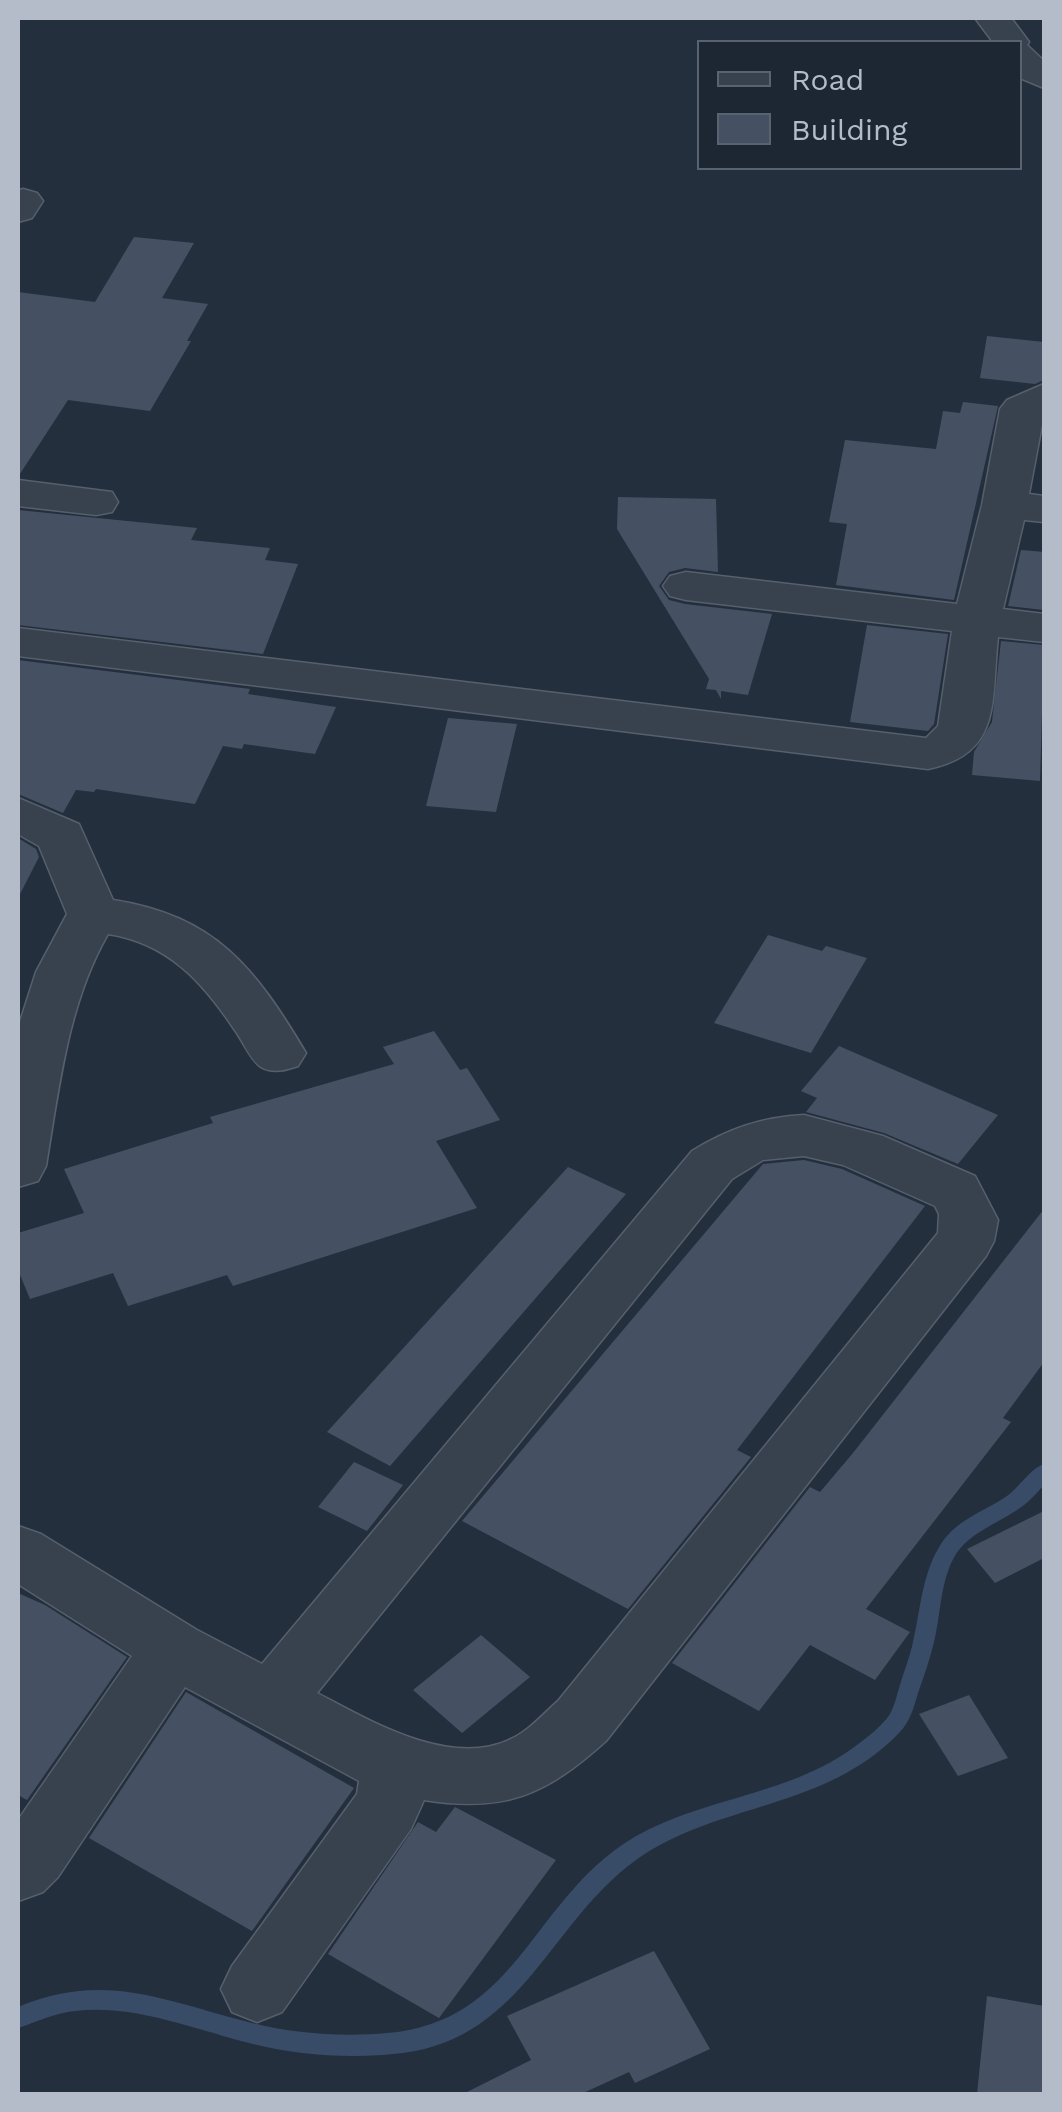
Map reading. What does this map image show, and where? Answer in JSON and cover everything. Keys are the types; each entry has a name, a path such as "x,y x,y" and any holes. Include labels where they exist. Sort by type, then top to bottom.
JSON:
{"street":[{"path":"994,18 1010,40"},
{"path":"1022,57 1034,72 1044,77"},
{"path":"18,642 928,754 944,751 963,726 978,619 1025,507 1022,409 1044,398"},
{"path":"18,492 96,502"},
{"path":"686,586 1044,628"},
{"path":"18,814 61,836 93,914"},
{"path":"93,914 167,931 195,947 235,990 278,1052"},
{"path":"18,1166 36,1065 56,990 69,950 93,914"},
{"path":"18,1552 174,1649 390,1764 450,1776 493,1774 538,1759 582,1721 965,1240 971,1224 966,1204 955,1191 815,1134 766,1136 734,1148 712,1165 272,1698"},
{"path":"18,1870 33,1855 174,1649"},
{"path":"256,1990 387,1808 394,1787 390,1764"}],"building":[{"path":"134,237 194,243 162,298 208,304 187,341 191,341 150,411 68,400 18,477 18,292 95,302"},
{"path":"987,336 1044,342 1044,380 1035,384 980,378"},
{"path":"963,402 998,406 954,600 836,585 847,524 829,522 845,440 936,449 943,411 960,413"},
{"path":"618,497 716,499 718,572 685,568 669,572 659,586 669,600 685,604 772,614 748,695 721,691 721,699 716,690 706,689 709,679 617,529"},
{"path":"18,510 197,528 191,540 270,548 265,560 298,564 263,654 18,625"},
{"path":"1021,550 1044,552 1044,610 1008,606"},
{"path":"867,625 948,634 934,724 928,731 850,722"},
{"path":"1001,641 1044,645 1040,781 972,775 974,752 992,722"},
{"path":"18,660 250,689 248,694 336,707 315,754 244,744 242,749 223,746 195,804 96,789 76,790 63,813 18,794"},
{"path":"448,718 517,724 496,812 426,806"},
{"path":"18,838 36,849 39,857 18,898"},
{"path":"768,935 822,951 826,946 867,958 811,1053 714,1023"},
{"path":"434,1031 460,1070 467,1068 500,1120 436,1141 477,1208 233,1286 227,1275 128,1306 113,1273 30,1299 18,1270 18,1233 84,1213 64,1169 213,1123 210,1117 394,1064 383,1047"},
{"path":"839,1046 998,1115 958,1164 884,1133 806,1112 817,1098 801,1091"},
{"path":"804,1160 842,1169 925,1206 737,1450 751,1457 628,1609 462,1521 763,1164"},
{"path":"568,1167 626,1194 390,1466 327,1432"},
{"path":"1044,1209 1044,1362 1003,1418 1011,1422 866,1609 910,1632 875,1680 810,1645 759,1711 672,1663 810,1487 820,1492 853,1453"},
{"path":"354,1462 403,1485 367,1531 318,1507"},
{"path":"1044,1511 1044,1558 995,1583 967,1549"},
{"path":"18,1593 45,1605 127,1657 27,1800 18,1795"},
{"path":"481,1635 530,1677 462,1733 413,1690"},
{"path":"186,1692 354,1788 252,1931 89,1838"},
{"path":"969,1695 1008,1758 958,1776 919,1714"},
{"path":"455,1807 556,1860 439,2018 328,1954 418,1822 436,1832"},
{"path":"654,1951 710,2049 635,2083 629,2072 581,2094 463,2094 531,2060 507,2016"},
{"path":"987,1996 1044,2006 1044,2094 977,2094"}],"waterway":[{"path":"18,2018 47,2006 105,2000 135,2003 272,2038 340,2045 407,2042 459,2026 512,1983 579,1899 630,1852 697,1820 833,1771 864,1752 893,1726 918,1660 936,1580 950,1547 973,1526 1018,1499 1044,1472"}]}
